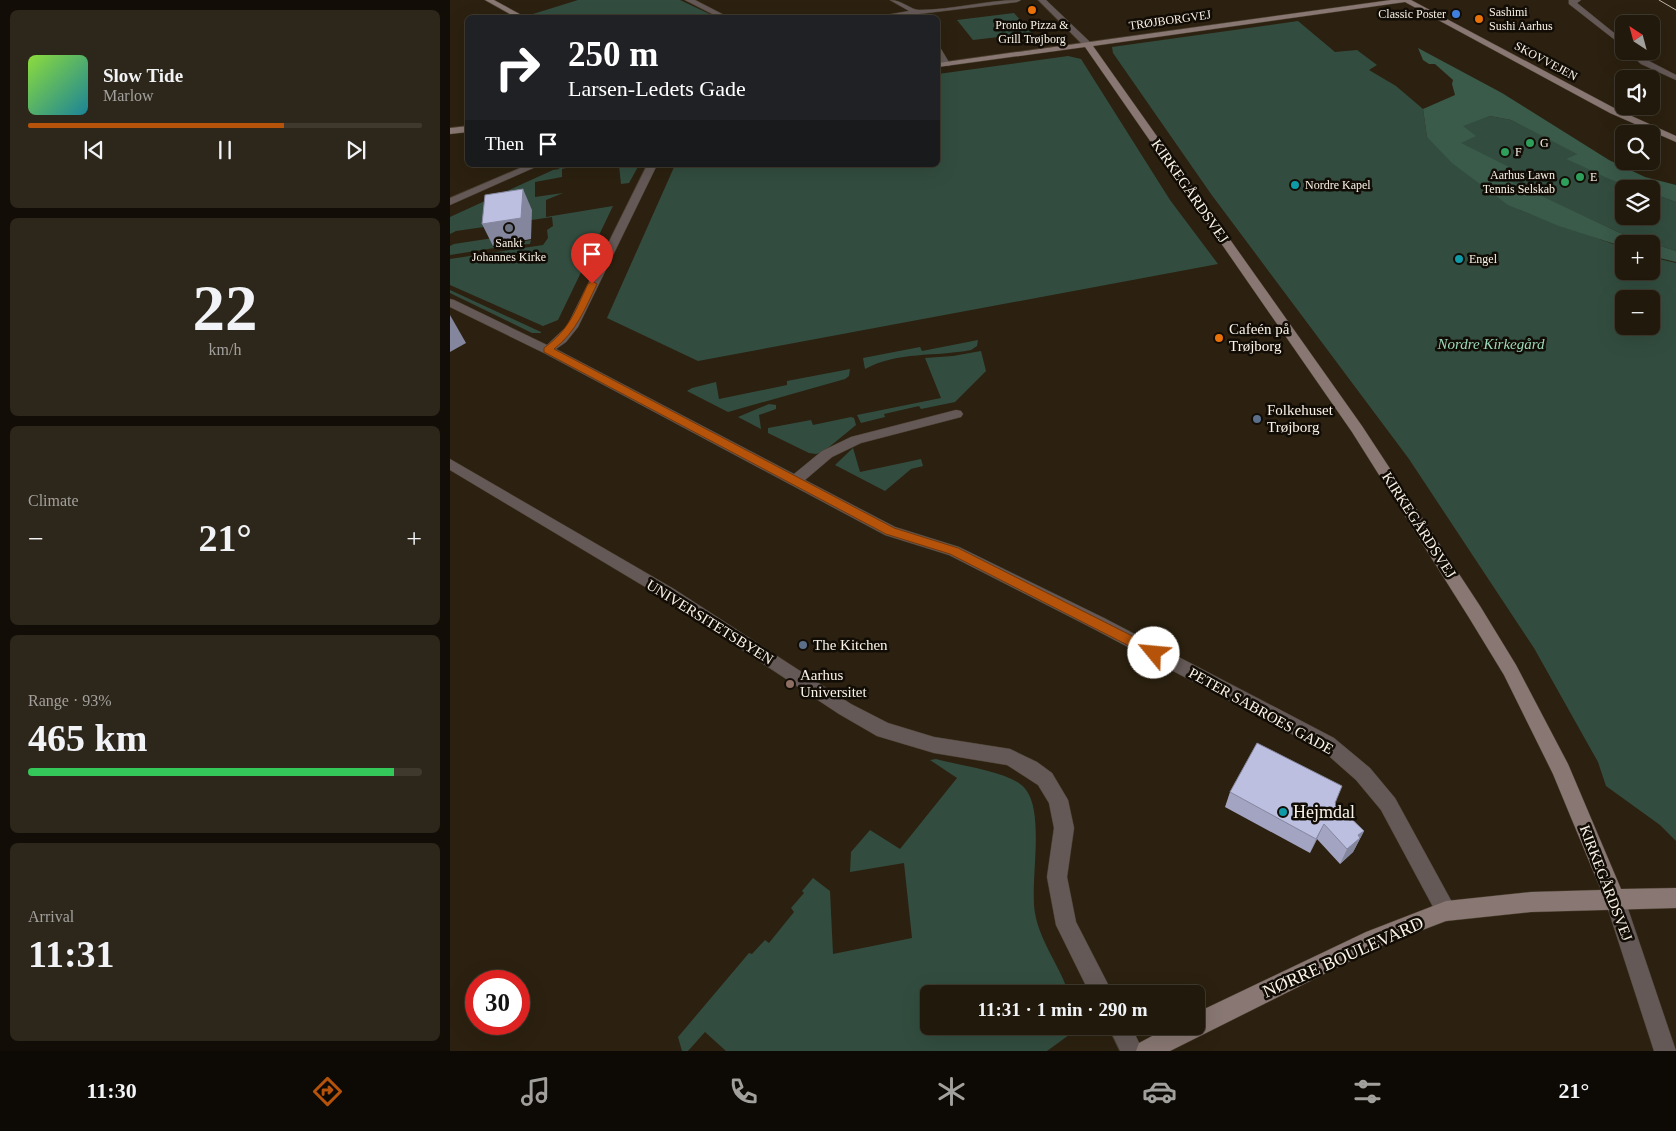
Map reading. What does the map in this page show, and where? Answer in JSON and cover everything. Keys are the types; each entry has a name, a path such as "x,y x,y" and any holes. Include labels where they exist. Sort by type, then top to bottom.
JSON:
{"street":[{"path":"489,0 518,15"},
{"path":"689,0 721,15"},
{"path":"894,0 916,15 1017,0"},
{"path":"1042,0 1088,45"},
{"name":"TRØJBORGVEJ","path":"942,64 1406,0"},
{"name":"SKOVVEJEN","path":"1406,0 1613,111 1676,139"},
{"path":"1577,0 1572,2 1615,38"},
{"name":"KIRKEGÅRDSVEJ","path":"1088,45 1357,429 1510,670 1561,770 1595,848 1615,900 1665,1051"},
{"path":"1642,60 1676,78"},
{"path":"450,131 465,128"},
{"path":"450,202 530,167"},
{"path":"548,350 562,339 572,327 651,167"},
{"name":"PETER SABROES GADE","path":"450,302 548,350 890,531 954,551 1098,623 1328,744 1363,774 1388,804 1446,911"},
{"path":"794,481 827,454 856,440 956,414"},
{"name":"UNIVERSITETSBYEN","path":"450,464 668,593 845,709 883,730 934,744 1010,757 1045,779 1058,800 1064,828 1057,877 1066,925 1097,985"},
{"name":"NØRRE BOULEVARD","path":"1205,1021 1373,939 1446,911 1531,902 1676,898"},
{"path":"1124,1035 1132,1051"},
{"name":"NØRRE BOULEVARD","path":"1147,1051 1178,1035"}],"green space":[{"path":"578,0 680,0 712,15 535,15 533,14"},
{"path":"1014,13 1032,33 973,40 957,20"},
{"name":"Nordre Kirkegård","path":"1298,21 1335,52 1357,50 1377,65 1369,70 1396,86 1423,109 1427,137 1520,210 1615,245 1615,280 1660,280 1660,259 1676,263 1676,841 1660,825 1606,786 1598,762 1534,648 1409,459 1211,194 1113,53 1112,47"},
{"path":"1418,48 1502,93 1615,163 1615,170 1630,170 1657,180 1615,181 1608,178 1566,159 1577,154 1511,120 1490,116 1463,126 1476,136 1461,143 1519,172 1506,179 1627,235 1615,235 1615,244 1559,226 1508,205 1452,163 1427,137 1423,109 1455,95 1452,84 1453,80 1435,64 1429,64 1423,60"},
{"path":"1068,56 1081,59 1170,200 1218,264 698,361 607,318 674,167 940,167 940,74"},
{"name":"Aarhus Lawn Tennis Selskab","path":"1490,116 1511,120 1578,154 1567,159 1617,180 1615,180 1615,225 1660,225 1660,196 1676,202 1676,251 1660,246 1660,235 1627,235 1618,232 1505,179 1460,143 1463,125"},
{"path":"570,167 562,169 562,177 535,182 535,197 563,193 546,200 546,217 613,206 558,320 543,326 450,285 450,259 543,245 548,238 547,230 553,226 552,217 456,231 450,234 450,217 553,170 560,169 558,168"},
{"path":"619,167 638,167 629,183 621,184"},
{"path":"1660,181 1676,185 1676,202 1660,196"},
{"path":"493,238 493,247 531,240 530,244 450,255 450,246 454,244"},
{"path":"1660,246 1676,251 1676,262 1660,258"},
{"path":"450,290 541,333 532,333 450,293"},
{"path":"978,340 977,346 971,350 890,359 865,369 863,358 920,347 922,351"},
{"path":"981,351 986,371 955,402 921,409 919,406 884,414 885,417 861,423 857,415 941,398 925,358"},
{"path":"850,369 849,376 845,379 728,412 687,391 716,382 719,399 787,385 787,381"},
{"path":"769,404 776,405 776,409 759,415 761,429 738,417"},
{"path":"854,418 856,425 823,452 816,454 809,453 768,433 768,428 811,420 813,425"},
{"path":"853,448 860,472 921,459 923,466 911,469 885,491 835,465"},
{"path":"936,759 1003,775 1020,784 1028,794 1033,808 1035,824 1035,913 1041,934 1065,985 920,985 920,1035 1069,1035 1047,1051 726,1051 705,1032 688,1051 682,1051 678,1037 749,953 752,954 765,940 769,943 794,912 791,908 804,893 802,891 813,878 830,891 833,954 912,938 904,863 850,872 851,852 870,830 900,849 957,778 930,760"}],"building":[{"path":"523,189 521,218 482,224 485,195"},
{"name":"Hejmdal","path":"1257,743 1342,786 1335,803 1364,831 1358,835 1360,838 1347,849 1324,824 1316,839 1230,792"}],"tram line":[{"path":"1659,0 1676,10"}],"place":[{"name":"Pronto Pizza & Grill Trøjborg","path":"1032,10"},
{"name":"Classic Poster","path":"1456,14"},
{"name":"Sashimi Sushi Aarhus","path":"1479,19"},
{"name":"G","path":"1530,143"},
{"name":"F","path":"1505,152"},
{"name":"E","path":"1580,177"},
{"name":"Aarhus Lawn Tennis Selskab","path":"1565,182"},
{"name":"Nordre Kapel","path":"1295,185"},
{"name":"Sankt Johannes Kirke","path":"509,228"},
{"name":"Engel","path":"1459,259"},
{"name":"Cafeén på Trøjborg","path":"1219,338"},
{"name":"Folkehuset Trøjborg","path":"1257,419"},
{"name":"The Kitchen","path":"803,645"},
{"name":"Aarhus Universitet","path":"790,684"},
{"name":"Hejmdal","path":"1283,812"}],"route":[{"path":"592,284 572,327 562,339 548,350 890,531 954,551 1154,653"}]}
